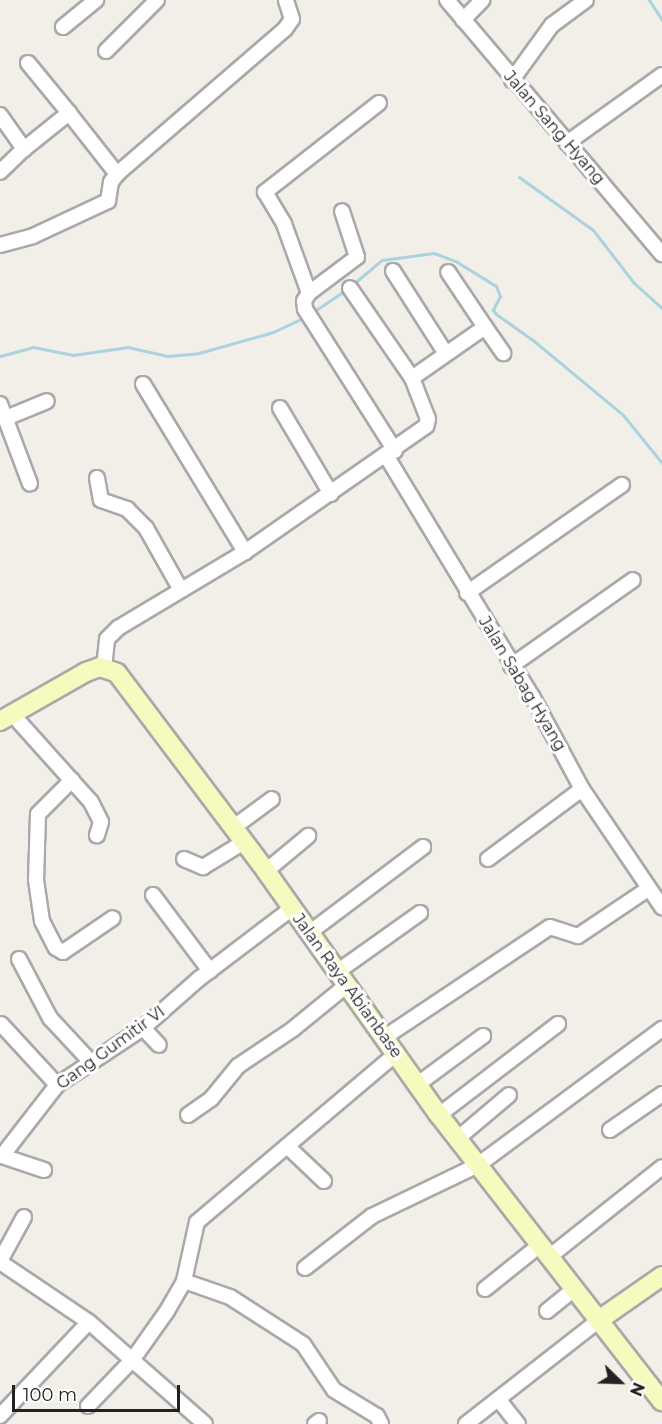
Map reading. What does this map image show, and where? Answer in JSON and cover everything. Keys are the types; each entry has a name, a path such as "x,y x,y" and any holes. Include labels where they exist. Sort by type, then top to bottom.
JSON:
{"main road":[{"path":"5,715 86,672 104,668"},
{"name":"Jalan Raya Abianbase","path":"104,668 126,682 266,871 457,1139 662,1401"},
{"path":"599,1320 662,1276"}],"street":[{"path":"63,27 96,0"},
{"path":"106,51 157,0"},
{"path":"0,245 33,236 108,201 111,182 117,174 285,29 292,14 285,0"},
{"name":"Jalan Sang Hyang","path":"447,0 512,80 662,254"},
{"path":"463,20 482,0"},
{"path":"512,80 552,25 586,0"},
{"path":"28,63 117,174"},
{"path":"567,142 662,75"},
{"name":"Jalan Sabag Hyang","path":"379,104 265,192 284,224 309,293 303,301 305,309 391,454 467,593 532,696 582,789 662,908"},
{"path":"0,172 24,149 69,113"},
{"path":"0,115 24,149"},
{"path":"309,293 357,257 342,211"},
{"path":"393,271 446,354"},
{"path":"448,272 502,353"},
{"path":"104,668 109,636 245,552 391,454 428,422 412,378 350,288"},
{"path":"412,378 485,327"},
{"path":"143,384 245,552"},
{"path":"30,484 3,411 47,400"},
{"path":"280,408 331,494"},
{"path":"97,478 101,500 128,509 146,528 181,590"},
{"path":"467,593 622,485"},
{"path":"511,666 633,580"},
{"path":"5,715 72,780 98,813 101,822 97,835"},
{"path":"72,780 38,814 36,880 42,921 56,948 63,952 113,918"},
{"path":"488,859 582,789"},
{"path":"184,859 203,867 239,835 272,799"},
{"path":"266,871 308,836"},
{"path":"309,933 423,847"},
{"path":"385,1037 550,927 578,936 648,889"},
{"path":"153,895 210,971"},
{"name":"Gang Gumitir VI","path":"44,1170 2,1156 57,1085 143,1028 210,971 291,909"},
{"path":"188,1115 211,1099 238,1066 293,1029 342,979 420,913"},
{"path":"19,959 50,1018 90,1061"},
{"path":"1,1024 57,1085"},
{"path":"440,1115 558,1024"},
{"path":"143,1028 159,1045"},
{"path":"305,1268 372,1216 478,1165 662,1029"},
{"path":"418,1084 483,1036"},
{"path":"88,1406 133,1359 184,1281 197,1222 397,1053"},
{"path":"610,1130 662,1094"},
{"path":"457,1139 509,1095"},
{"path":"287,1146 324,1181"},
{"path":"485,1289 544,1251 662,1167"},
{"path":"24,1217 0,1262 89,1322 133,1359 201,1423"},
{"path":"184,1281 230,1298 303,1344 334,1390 377,1416 381,1424"},
{"path":"547,1311 574,1289"},
{"path":"466,1424 599,1320"},
{"path":"0,1416 89,1322"},
{"path":"499,1400 518,1424"}],"waterway":[{"path":"649,0 662,20"},
{"path":"519,177 593,230 634,283 662,308"},
{"path":"352,285 382,260 434,253 457,262 496,286 500,296 493,310 496,314 534,341 623,415 662,463"},
{"path":"313,312 347,289"},
{"path":"0,356 33,347 73,355 128,347 167,356 199,353 273,332 305,317"}]}
